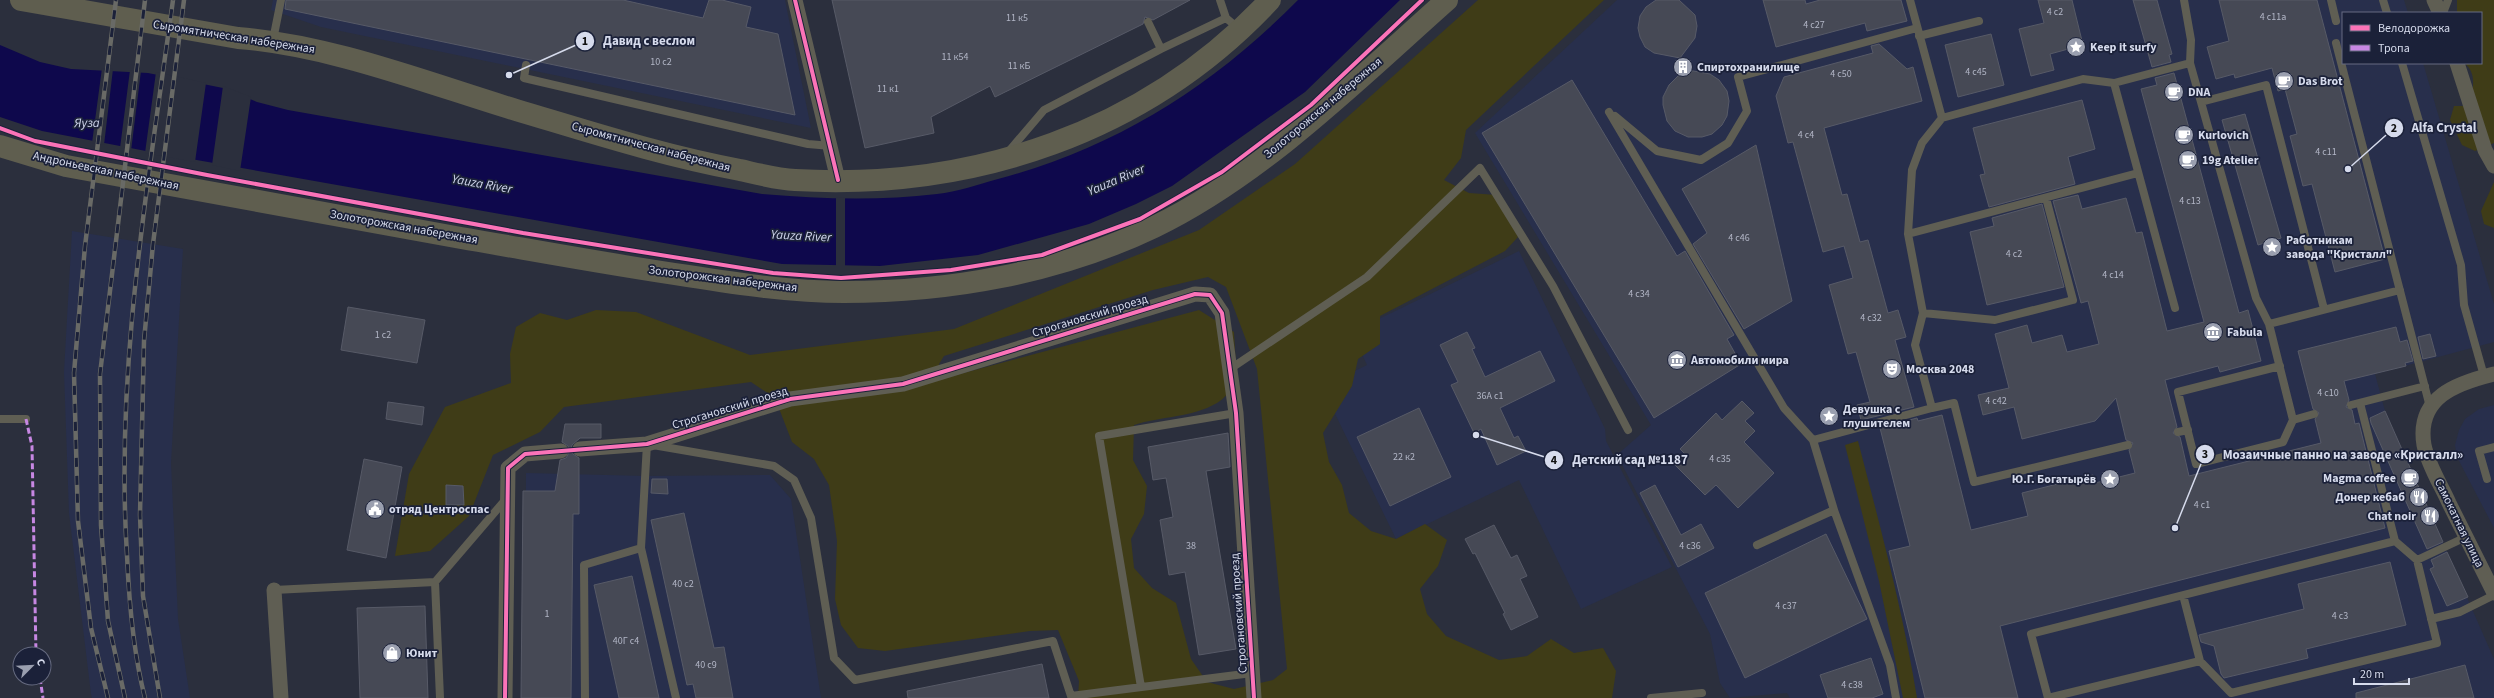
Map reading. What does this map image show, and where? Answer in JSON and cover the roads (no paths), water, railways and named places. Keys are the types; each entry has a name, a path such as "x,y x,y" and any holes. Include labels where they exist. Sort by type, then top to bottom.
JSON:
{"main road":[{"name":"Сыромятническая набережная","path":"28,1 64,4 238,38 272,41 326,52 599,135 702,163 792,180 838,180 904,178 956,172 1001,161 1084,131 1135,106 1194,69 1233,25 1270,0"},
{"name":"Золоторожская набережная","path":"190,189 603,263 743,284 841,292 921,289 1010,276 1097,250 1153,227 1206,198 1281,145 1447,0"},
{"name":"Андроньевская набережная","path":"0,146 66,166 190,189"}],"street":[{"path":"795,0 838,180"},
{"path":"2434,0 2440,12"},
{"path":"2457,64 2485,150 2494,166"},
{"name":"Строгановский проезд","path":"580,449 647,444 790,399 903,384 1195,294 1210,295 1222,313 1236,413 1254,698"},
{"name":"Самокатная улица","path":"2489,375 2459,384 2445,391 2430,408 2423,433 2424,446 2433,469 2494,594"},
{"path":"505,698 508,468 525,454 561,451"},
{"path":"274,590 281,698"}],"lane":[{"path":"272,41 281,0"},
{"path":"1001,161 1044,110 1161,48 1233,25 1220,0"},
{"path":"1910,0 1942,118"},
{"path":"2184,0 2191,40 2190,63 2256,298 2269,324 2280,366 2294,420 2283,442 2196,464 2178,392 2280,366"},
{"path":"2331,0 2336,21"},
{"path":"2383,0 2387,12"},
{"path":"2443,12 2448,0"},
{"path":"1896,698 1890,665 1834,510 1813,440 1784,408 1609,112 1656,151 1701,160 1728,143 1747,111 1738,77 1918,32 1979,21"},
{"path":"1148,22 1161,48"},
{"path":"2336,43 2430,408"},
{"path":"1932,408 1915,345 1924,313 1908,234 1912,170 1922,143 1942,118 2083,79 2114,83 2190,63"},
{"path":"2402,64 2461,264 2464,305 2489,375"},
{"path":"526,65 524,78 808,144 831,146"},
{"path":"2114,83 2175,308"},
{"path":"2201,102 2266,85 2324,310"},
{"path":"1230,369 1367,277 1480,168 1553,286 1628,430"},
{"path":"1908,234 2138,173"},
{"path":"1924,313 1994,320 2073,300 2046,198"},
{"path":"2269,324 2400,290"},
{"path":"2351,405 2425,386"},
{"path":"1813,440 1954,403 1974,482 2128,445"},
{"path":"2184,595 2200,661 2231,693 2437,643 2417,560 2395,542 2360,403"},
{"path":"1141,687 1099,436 1236,413"},
{"path":"2294,420 2314,414"},
{"path":"0,419 26,419"},
{"path":"2178,432 2188,430"},
{"path":"676,698 641,548 647,444 774,466 794,480 811,518 834,658 855,680 1053,641 1071,696 1252,673"},
{"path":"2486,479 2479,451 2494,447"},
{"path":"440,698 435,582 508,498"},
{"path":"1757,546 1834,510"},
{"path":"2417,560 2466,538"},
{"path":"2200,661 2048,698 2031,634 2395,542"},
{"path":"585,698 584,565 641,548"},
{"path":"274,590 435,582"},
{"path":"2431,619 2460,612 2494,594"},
{"path":"1651,698 1702,693"}],"water":[{"path":"1298,0 1400,0 1305,92 1172,186 1136,204 1089,224 978,255 880,266 782,264 146,151 42,131 0,117 0,45 40,62 71,69 148,73 223,88 257,102 288,110 762,194 806,197 893,198 945,193 998,179 1042,166 1083,150 1123,131 1160,110 1197,86 1232,60"}],"railway":[{"path":"108,698 91,628 78,521 74,373 85,246 116,0"},
{"path":"125,698 108,621 101,525 100,374 145,0"},
{"path":"145,698 137,663 129,591 125,485 126,416 136,277 144,207 173,0"},
{"path":"160,698 143,596 140,515 144,341 153,244 184,0"}],"place":[{"name":"Keep it surfy","path":"2076,47"},
{"name":"Спиртохранилище","path":"1683,67"},
{"name":"Давид с веслом","path":"509,75"},
{"name":"Das Brot","path":"2284,81"},
{"name":"DNA","path":"2174,92"},
{"name":"Kurlovich","path":"2184,135"},
{"name":"19g Atelier","path":"2188,160"},
{"name":"Alfa Crystal","path":"2348,169"},
{"name":"Работникам завода \"Кристалл\"","path":"2272,247"},
{"name":"Fabula","path":"2213,332"},
{"name":"Автомобили мира","path":"1677,360"},
{"name":"Москва 2048","path":"1892,369"},
{"name":"Девушка с глушителем","path":"1829,416"},
{"name":"Детский сад №1187","path":"1476,435"},
{"name":"Magma coffee","path":"2410,478"},
{"name":"Ю.Г. Богатырёв","path":"2110,479"},
{"name":"Донер кебаб","path":"2419,497"},
{"name":"отряд Центроспас","path":"375,509"},
{"name":"Chat noir","path":"2430,516"},
{"name":"Мозаичные панно на заводе «Кристалл»","path":"2175,528"},
{"name":"Юнит","path":"392,653"}],"water label":[{"name":"Яуза","path":"87,123"},
{"name":"Yauza River","path":"1116,180"},
{"name":"Yauza River","path":"482,184"},
{"name":"Yauza River","path":"801,236"}]}
